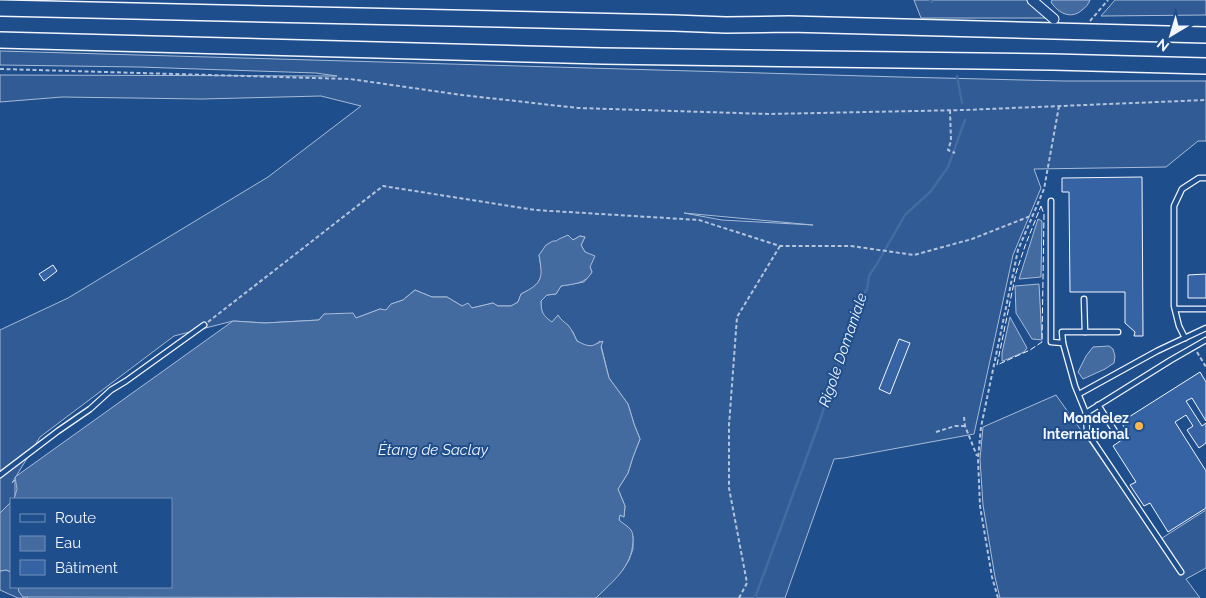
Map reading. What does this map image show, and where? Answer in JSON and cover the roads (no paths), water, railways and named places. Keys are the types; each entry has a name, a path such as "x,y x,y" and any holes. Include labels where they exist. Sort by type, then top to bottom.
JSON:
{"highway":[{"path":"0,8 726,25 789,24 988,28 1206,35"},
{"path":"0,40 611,56 1206,66"}],"street":[{"path":"1032,0 1054,19"}],"lane":[{"path":"1185,338 1179,326 1175,309 1174,206 1182,189 1199,178 1206,178"},
{"path":"1051,201 1051,342 1063,343"},
{"path":"1084,299 1085,332"},
{"path":"1175,309 1206,309"},
{"path":"0,475 90,409 111,390 204,325"},
{"path":"1079,394 1157,351 1206,328"},
{"path":"1118,332 1062,332 1063,343 1075,386 1086,413 1087,432 1181,572"},
{"path":"1086,413 1206,340"},
{"path":"1098,405 1118,436"}],"water":[{"path":"1052,0 1090,0 1087,6 1078,13 1069,15 1057,9 1051,2"},
{"path":"1038,219 1042,221 1041,277 1019,279"},
{"name":"Étang de Saclay","path":"568,235 573,240 580,236 585,237 581,245 585,252 595,256 590,267 592,272 583,281 561,286 556,294 547,295 541,301 542,311 552,322 558,315 568,325 579,342 591,346 603,341 601,347 609,378 628,404 640,439 628,473 618,489 625,506 624,517 620,515 619,520 632,531 632,550 620,573 596,598 23,597 19,592 18,588 172,588 172,498 14,498 17,489 15,477 233,321 265,323 319,320 324,314 353,313 356,318 380,309 386,310 391,304 403,300 415,290 432,297 447,297 462,306 468,303 472,308 493,303 498,306 511,306 518,302 521,294 534,286 540,279 539,255 546,245"},
{"path":"1039,284 1042,340 1032,339 1016,313 1015,286"},
{"path":"1010,317 1027,348 1024,352 1002,361 1002,353"},
{"path":"1109,346 1113,349 1114,363 1083,379 1078,372 1093,347"},
{"path":"10,503 10,572 0,571 0,513"}],"waterway":[{"name":"Rigole Domaniale","path":"957,76 962,103"},
{"name":"Rigole Domaniale","path":"755,598 818,426 858,305 867,289 869,276 905,215 931,191 948,167 965,120"}],"place":[{"name":"Mondelez International","path":"1139,426"}]}
